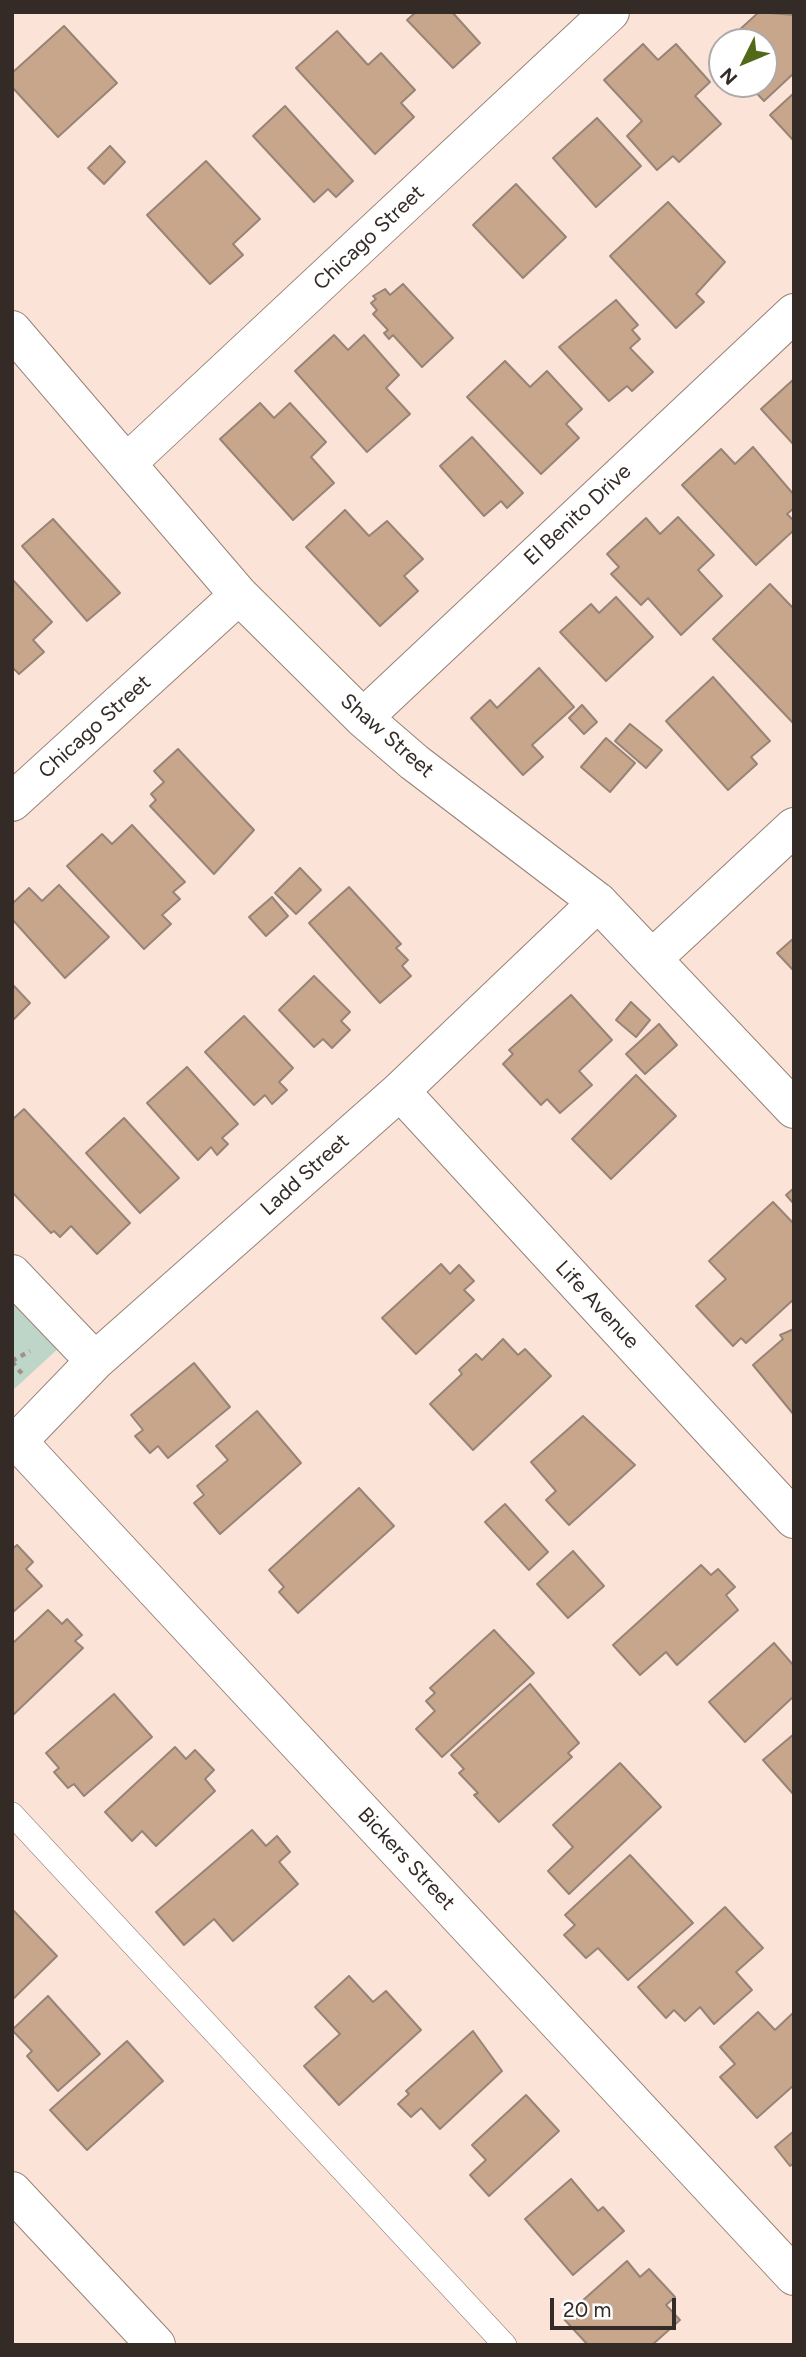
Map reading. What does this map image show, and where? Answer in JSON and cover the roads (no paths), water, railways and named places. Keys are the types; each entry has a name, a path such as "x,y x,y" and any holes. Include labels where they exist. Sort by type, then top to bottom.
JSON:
{"street":[{"name":"Chicago Street","path":"127,463 610,12"},
{"name":"El Benito Drive","path":"362,718 794,313"},
{"name":"Shaw Street","path":"12,330 239,595 362,718 414,762 598,902 794,1109"},
{"name":"Chicago Street","path":"12,802 239,595"},
{"path":"653,958 794,827"},
{"name":"Ladd Street","path":"15,1444 94,1362 400,1091 598,902"},
{"name":"Life Avenue","path":"400,1091 794,1519"},
{"path":"12,1274 94,1362"},
{"name":"Bickers Street","path":"15,1444 794,2276"},
{"path":"12,2191 156,2345"}],"lane":[{"path":"12,1814 505,2345"}]}
